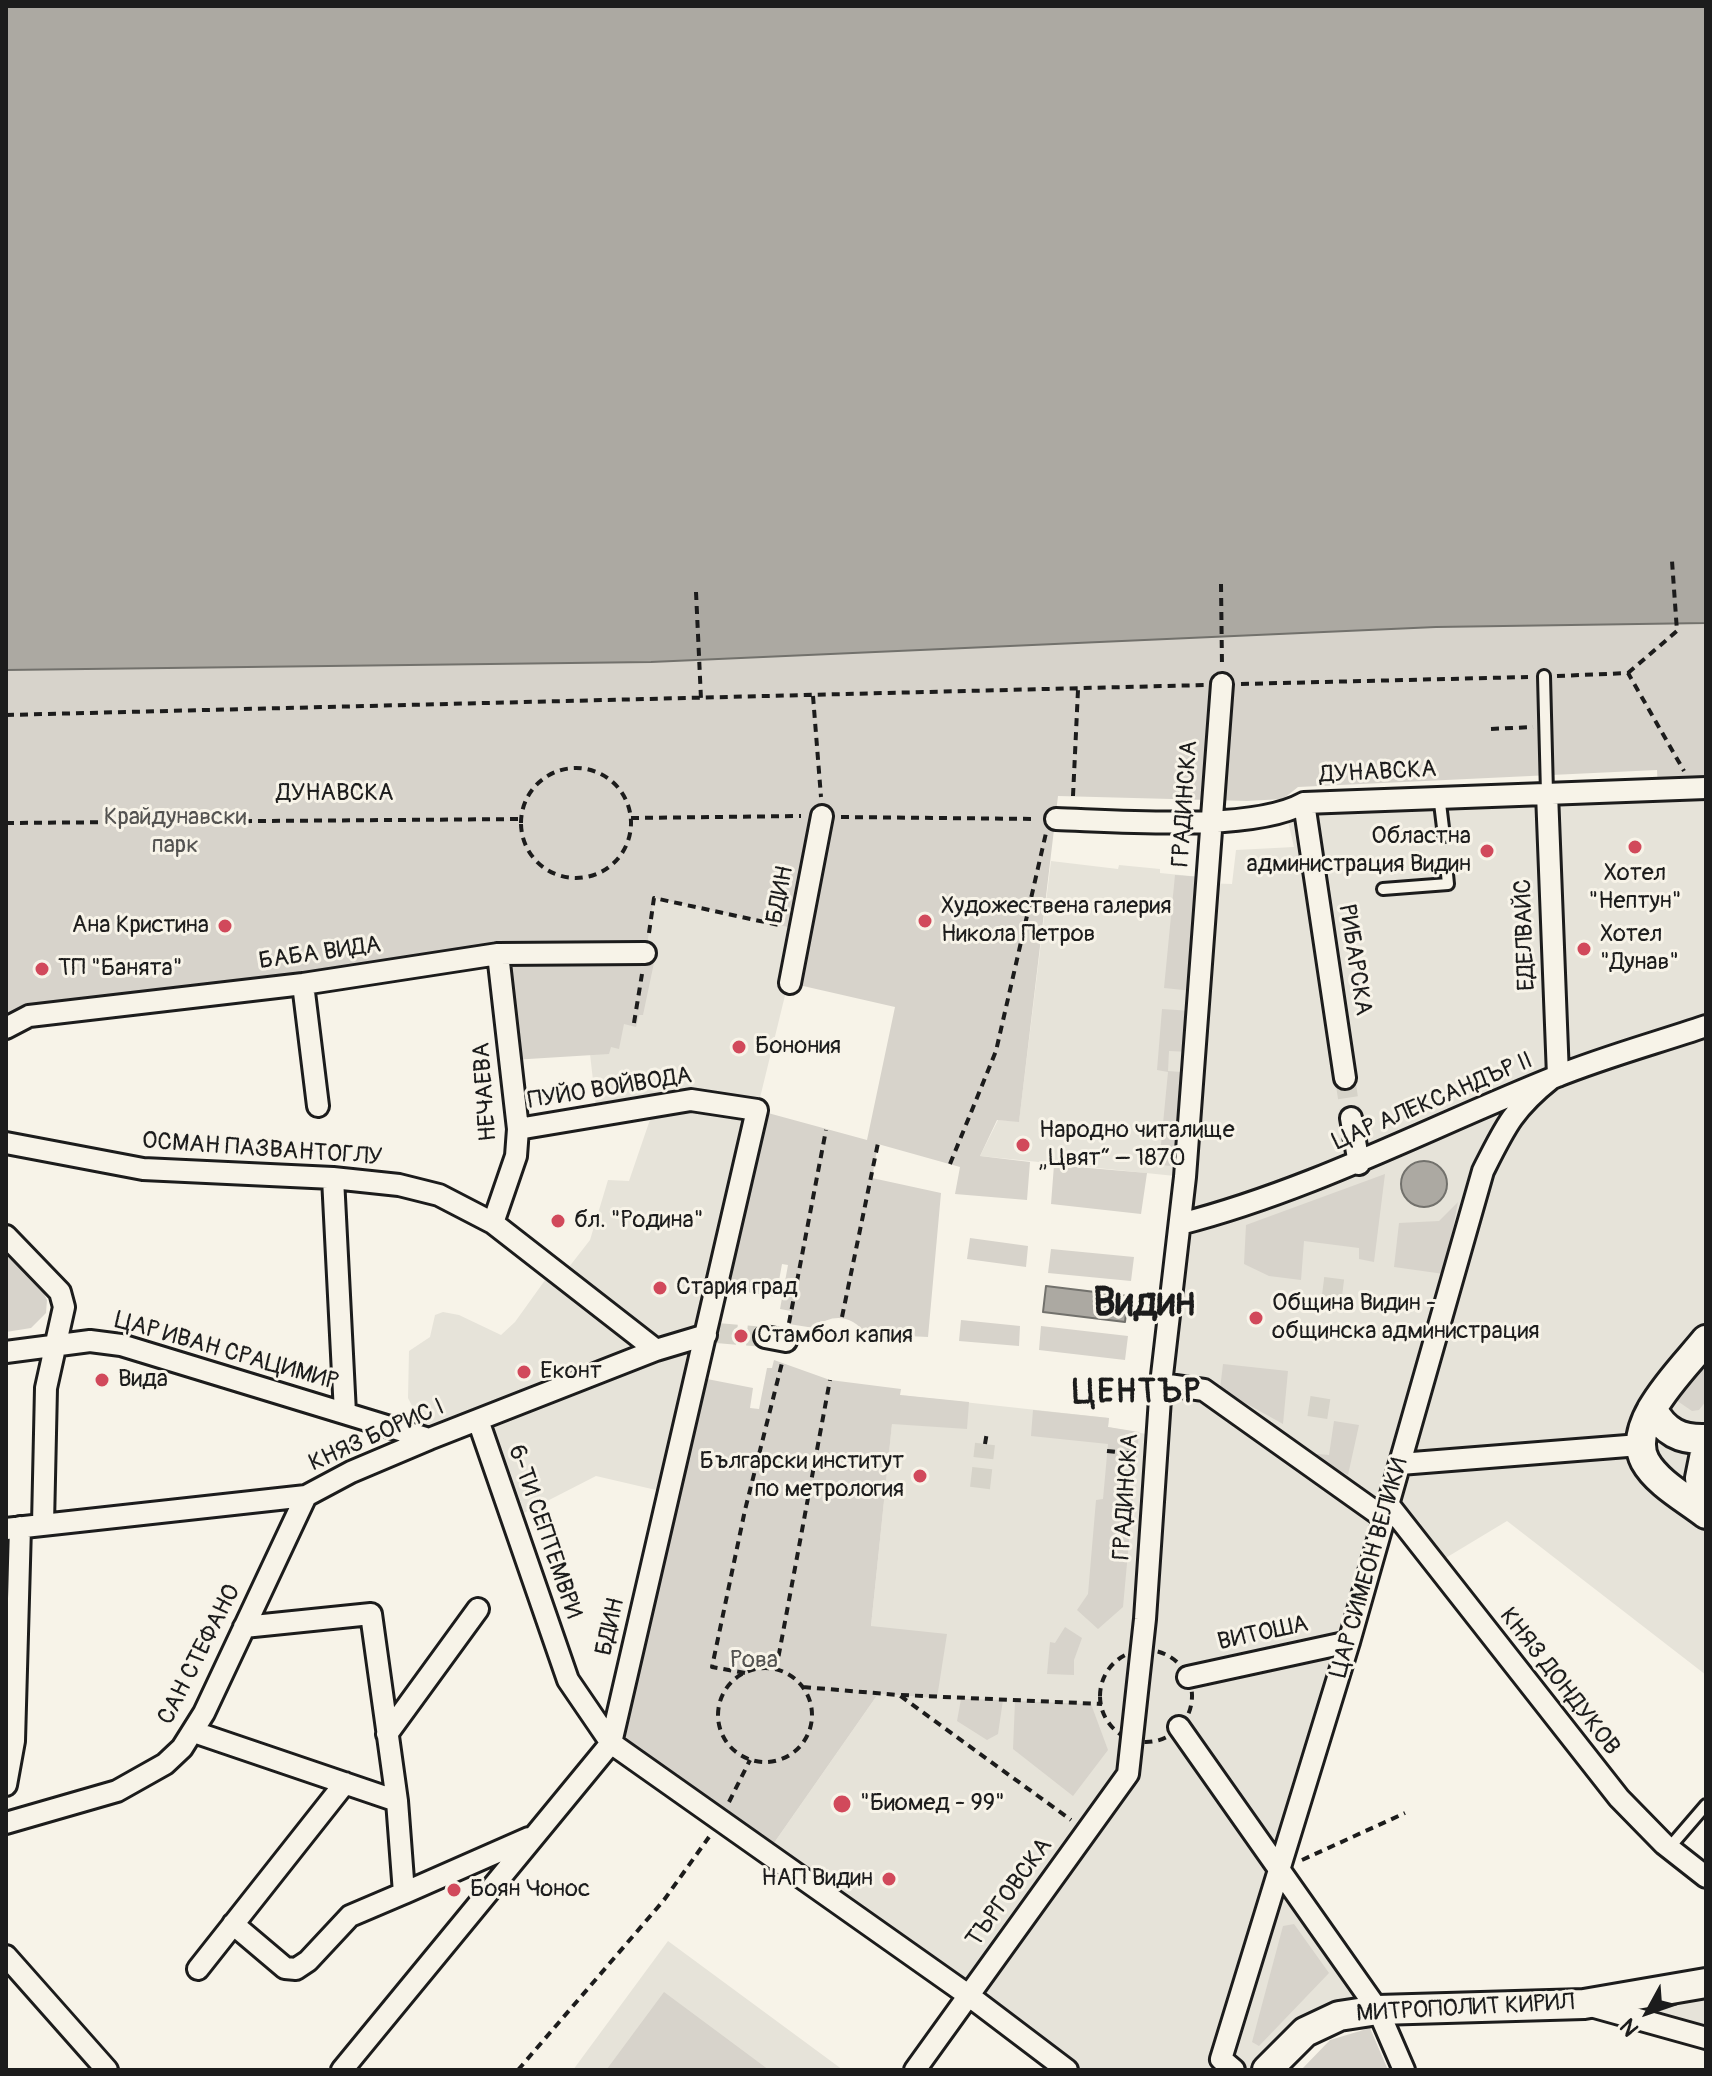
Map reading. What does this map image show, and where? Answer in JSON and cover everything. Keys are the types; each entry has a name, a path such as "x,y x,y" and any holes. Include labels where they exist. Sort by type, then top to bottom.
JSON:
{"street":[{"name":"ГРАДИНСКА","path":"1133,1741 1161,1384 1180,1224 1222,684"},
{"name":"ДУНАВСКА","path":"1052,819 1211,821 1295,808 1439,795 1706,788"},
{"name":"ЕДЕЛВАЙС","path":"1547,793 1555,1077"},
{"name":"РИБАРСКА","path":"1295,808 1345,1078"},
{"name":"БДИН","path":"790,983 822,816"},
{"name":"БАБА ВИДА","path":"6,1028 29,1016 303,984 498,954 645,953"},
{"name":"НЕЧАЕВА","path":"493,1223 516,1156 518,1129 498,954"},
{"path":"303,984 318,1106"},
{"name":"ЦАР АЛЕКСАНДЪР II","path":"1180,1224 1237,1209 1359,1164 1555,1077 1706,1026"},
{"name":"ЦАР СИМЕОН ВЕЛИКИ","path":"1234,2070 1221,2059 1349,1642 1483,1171 1509,1118 1525,1100 1555,1077"},
{"name":"ПУЙО ВОЙВОДА","path":"518,1129 691,1100 736,1104 757,1110"},
{"name":"БДИН","path":"342,2070 611,1743 710,1334 757,1110"},
{"path":"1351,1118 1359,1164"},
{"name":"ОСМАН ПАЗВАНТОГЛУ","path":"6,1143 143,1169 333,1178 399,1185 439,1195 493,1223 656,1350"},
{"path":"333,1178 345,1413"},
{"path":"6,1236 60,1292 64,1307 46,1388 43,1524"},
{"name":"КНЯЗ БОРИС I","path":"13,1528 306,1496 351,1472 429,1439 656,1350 710,1334"},
{"path":"765,1337 786,1341"},
{"path":"1706,1340 1652,1409 1642,1426 1640,1445 1645,1462 1665,1483 1706,1514"},
{"name":"ЦАР ИВАН СРАЦИМИР","path":"6,1352 90,1341 121,1345 429,1439"},
{"name":"КНЯЗ ДОНДУКОВ","path":"1161,1384 1204,1390 1386,1511 1619,1798 1669,1848 1706,1877"},
{"path":"1652,1409 1660,1424 1673,1433 1686,1440 1706,1439"},
{"name":"6-ТИ СЕПТЕМВРИ","path":"478,1420 568,1680 611,1743 968,1995 1067,2070"},
{"path":"1400,1464 1640,1445"},
{"path":"1706,1448 1700,1478 1706,1514"},
{"name":"САН СТЕФАНО","path":"6,1823 117,1791 165,1764 194,1732 306,1496"},
{"path":"6,1785 14,1741 13,1528"},
{"path":"387,1734 478,1609"},
{"path":"244,1627 371,1614 397,1801 404,1893"},
{"name":"ВИТОША","path":"1188,1677 1349,1642"},
{"path":"1179,1727 1378,2010 1404,2070"},
{"path":"194,1732 397,1801"},
{"name":"ТЪРГОВСКА","path":"915,2070 1128,1774 1133,1741"},
{"path":"198,1969 345,1783"},
{"path":"233,1924 285,1968 296,1969 308,1961 350,1916 532,1837"},
{"path":"6,1956 107,2070"},
{"name":"МИТРОПОЛИТ КИРИЛ","path":"1267,2070 1305,2032 1339,2016 1378,2010 1584,2004 1706,1983"},
{"path":"1584,2004 1706,2038"}],"lane":[{"path":"1544,676 1547,793"},
{"path":"1439,795 1444,836"},
{"path":"1383,889 1448,884 1447,874"},
{"path":"1669,1848 1706,1805"}],"path":[{"path":"6,715 1078,690 1628,673 1677,631 1672,561"},
{"path":"1221,584 1222,684"},
{"path":"696,592 701,699"},
{"path":"1628,673 1686,775"},
{"path":"1073,796 1078,690"},
{"path":"813,696 822,816"},
{"path":"1491,729 1543,727"},
{"path":"566,769 584,769 602,774 616,785 631,818 630,836 623,853 611,867 595,876 568,877 543,867 530,854 523,837 521,819 525,801 542,781 566,769"},
{"name":"ДУНАВСКА","path":"6,823 521,819"},
{"path":"950,1164 996,1051 1052,819"},
{"path":"634,1023 654,898 801,930"},
{"path":"745,1673 712,1667 786,1341 826,1130"},
{"path":"842,1317 878,1143"},
{"path":"776,1670 830,1380"},
{"path":"985,1444 987,1432"},
{"path":"1107,1451 1137,1454"},
{"path":"760,1668 776,1670 791,1676 803,1687 811,1705 812,1722 807,1737 783,1759 766,1762 750,1760 725,1740 719,1724 722,1696 745,1673 760,1668"},
{"path":"803,1687 899,1695 1102,1704"},
{"path":"899,1695 1087,1832"},
{"path":"518,2070 664,1900 720,1820 750,1760"},
{"path":"1281,1869 1405,1813"}],"shaded area":[{"path":"6,6 1706,6 1706,623 1436,627 651,662 6,670"},
{"path":"1706,788 1706,1675 1507,1521 1434,1565 1389,1505 1281,1869 1378,2010 1339,2016 1267,2070 1067,2070 767,1853 878,1694 937,1698 871,1626 892,1423 900,1395 1109,1418 1108,1427 1157,1436 1185,1177 980,1156 998,1120 1019,1121 1051,861 1118,869 1119,865 1160,869 1160,873 1201,877 1201,883 1232,884 1236,850 1294,847 1286,813"},
{"path":"654,898 801,930 757,1110 717,1333 708,1332 669,1493 596,1476 512,1519 478,1421 429,1439 408,1398 409,1351 430,1337 435,1315 443,1312 459,1315 501,1335 515,1322 553,1269 562,1276 590,1240 608,1180 629,1181 655,1105 597,1116 590,1054 645,952"},
{"path":"1424,1161 1440,1168 1447,1184 1440,1200 1424,1207 1408,1200 1401,1184 1408,1168"},
{"path":"1046,1286 1128,1296 1125,1322 1043,1312"},
{"path":"668,1941 843,2070 573,2070"},
{"path":"1706,1983 1706,2038 1584,2004"}],"green space":[{"name":"Крайдунавски парк","path":"1706,623 1706,788 1658,790 1657,770 1298,787 1283,799 1247,801 1058,796 1019,1122 997,1120 980,1156 1030,1162 1027,1200 955,1194 960,1167 878,1144 872,1178 941,1193 928,1337 866,1334 854,1323 842,1318 828,1320 814,1328 789,1324 791,1311 780,1309 788,1265 782,1264 776,1297 723,1288 757,1110 867,1140 895,1007 790,983 801,930 654,898 646,952 655,958 643,1015 639,1015 636,1027 624,1024 619,1049 611,1047 609,1054 512,1060 498,955 6,1028 6,670 651,662 1436,627"},
{"path":"1175,875 1201,877 1193,991 1164,988"},
{"path":"1162,1009 1192,1011 1190,1052 1169,1051 1168,1071 1181,1072 1172,1166 1159,1165 1168,1072 1157,1070"},
{"path":"1054,1165 1147,1173 1141,1214 1051,1204"},
{"path":"1385,1174 1374,1262 1359,1259 1359,1248 1304,1241 1301,1280 1269,1276 1244,1264 1246,1225"},
{"path":"1458,1202 1444,1274 1394,1267 1399,1223 1439,1221"},
{"path":"970,1238 1028,1246 1026,1267 967,1259"},
{"path":"1051,1249 1134,1257 1131,1281 1048,1273"},
{"path":"6,1251 39,1283 47,1300 46,1313 31,1328 6,1332"},
{"path":"961,1320 1020,1326 1019,1346 959,1341"},
{"path":"1041,1326 1128,1336 1125,1360 1039,1350"},
{"name":"Рова","path":"707,1332 717,1333 707,1379 753,1388 750,1408 759,1409 767,1368 772,1368 774,1360 830,1380 901,1389 900,1395 969,1402 967,1429 892,1424 871,1626 947,1634 937,1698 878,1694 767,1853 611,1743"},
{"path":"1706,1352 1706,1401 1699,1410 1692,1411 1676,1400 1674,1392"},
{"path":"1223,1364 1288,1371 1283,1424 1220,1389"},
{"path":"1033,1410 1109,1418 1108,1427 1139,1432 1123,1607 1098,1629 1077,1610 1088,1594 1096,1500 1103,1499 1108,1444 1031,1436"},
{"path":"1334,1421 1359,1425 1348,1475 1307,1453 1329,1455"},
{"path":"1065,1627 1082,1638 1074,1660 1074,1675 1047,1674 1050,1642 1055,1643"},
{"path":"961,1699 1003,1700 998,1734 987,1740 957,1721"},
{"path":"1015,1701 1091,1704 1108,1750 1073,1796 1013,1749"},
{"path":"1294,1924 1329,1973 1259,2046 1252,2042 1283,1926"},
{"path":"664,1992 769,2070 607,2069"},
{"path":"1370,2028 1388,2070 1301,2070 1330,2040"}],"tunnel":[{"path":"1345,1078 1351,1118"},
{"path":"1323,1287 1347,1290"},
{"path":"717,1333 765,1337"},
{"path":"1309,1406 1335,1410"},
{"path":"980,1488 985,1444"}],"place":[{"name":"Хотел \"Нептун\"","path":"1635,847"},
{"name":"Областна администрация Видин","path":"1487,851"},
{"name":"Художествена галерия Никола Петров","path":"925,921"},
{"name":"Ана Кристина","path":"225,926"},
{"name":"Хотел \"Дунав\"","path":"1584,949"},
{"name":"ТП \"Банята\"","path":"42,969"},
{"name":"Бонония","path":"739,1047"},
{"name":"Народно читалище „Цвят“ – 1870","path":"1023,1145"},
{"name":"бл. \"Родина\"","path":"558,1221"},
{"name":"Стария град","path":"660,1288"},
{"name":"Община Видин - общинска администрация","path":"1256,1318"},
{"name":"Стамбол капия","path":"741,1336"},
{"name":"Еконт","path":"524,1372"},
{"name":"Вида","path":"102,1380"},
{"name":"Български институт по метрология","path":"920,1476"},
{"name":"\"Биомед - 99\"","path":"842,1804"},
{"name":"НАП Видин","path":"889,1879"},
{"name":"Боян Чонос","path":"454,1890"}],"district":[{"name":"Видин","path":"1144,1305"},
{"name":"ЦЕНТЪР","path":"1137,1394"}]}
